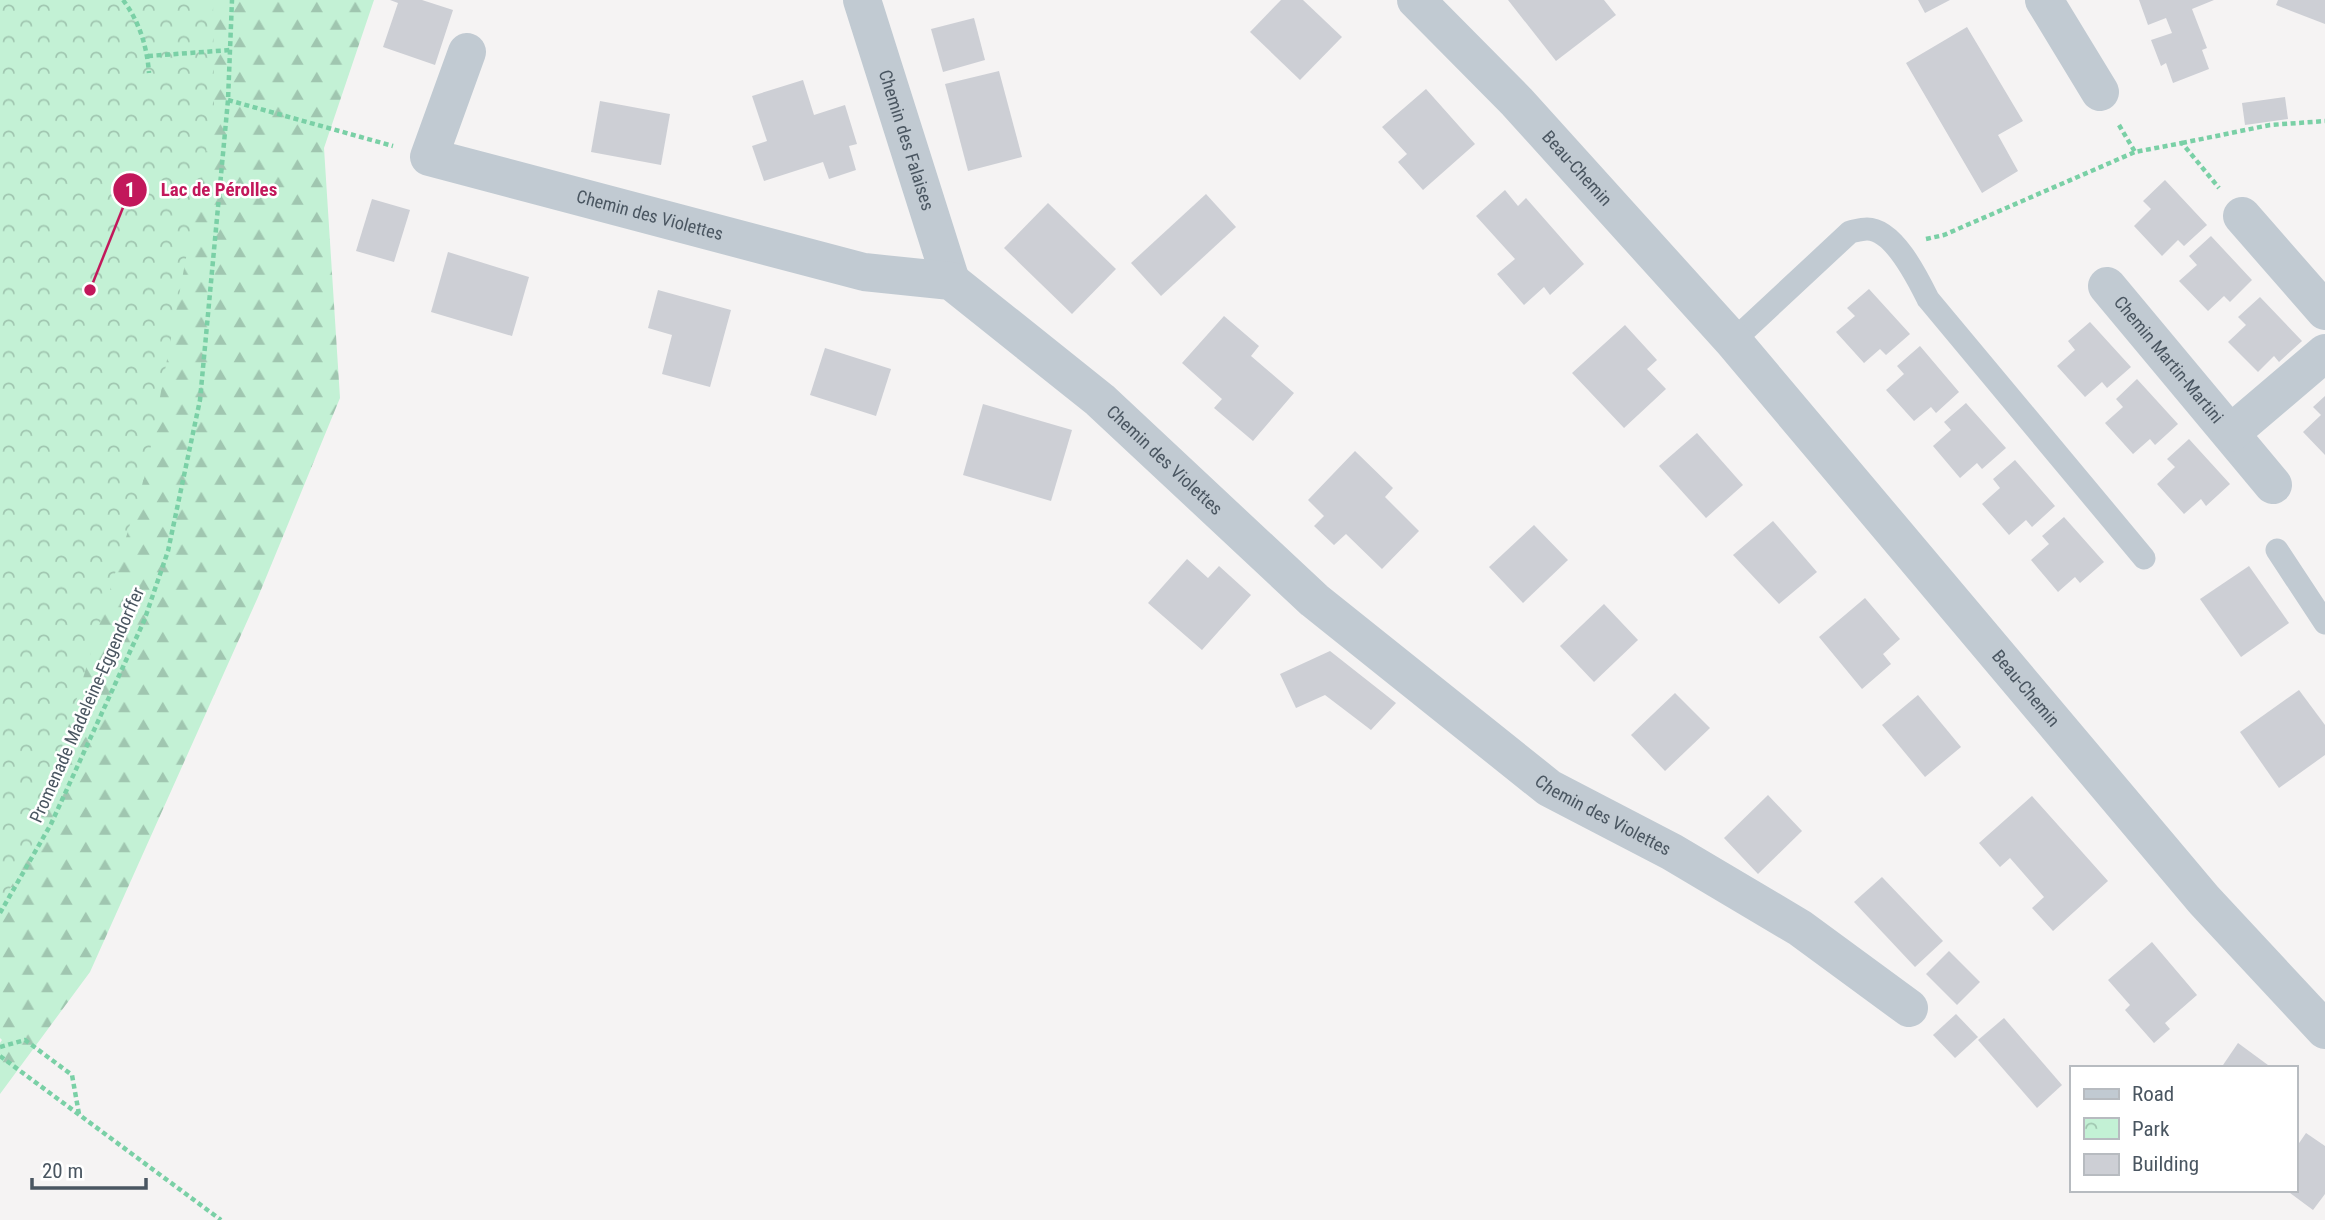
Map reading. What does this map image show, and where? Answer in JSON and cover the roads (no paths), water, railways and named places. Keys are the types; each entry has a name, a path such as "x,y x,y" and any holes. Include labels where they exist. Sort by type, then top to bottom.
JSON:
{"street":[{"name":"Chemin des Falaises","path":"862,0 951,281"},
{"name":"Beau-Chemin","path":"1416,0 1517,102 1733,341 2204,900 2325,1030"},
{"path":"2044,0 2100,92"},
{"name":"Chemin des Violettes","path":"467,51 429,157 864,272 951,281 1100,400 1314,600 1549,788 1672,852 1800,928 1909,1008"},
{"path":"2242,216 2325,311"},
{"name":"Chemin Martin-Martini","path":"2107,286 2273,485"},
{"name":"Chemin Martin-Martini","path":"2231,433 2325,353"}],"lane":[{"path":"1733,341 1850,232 1870,228 1888,239 1910,264 1928,299 2144,558"},
{"path":"2277,550 2325,623"}],"place":[{"name":"Lac de Pérolles","path":"90,290"}]}
